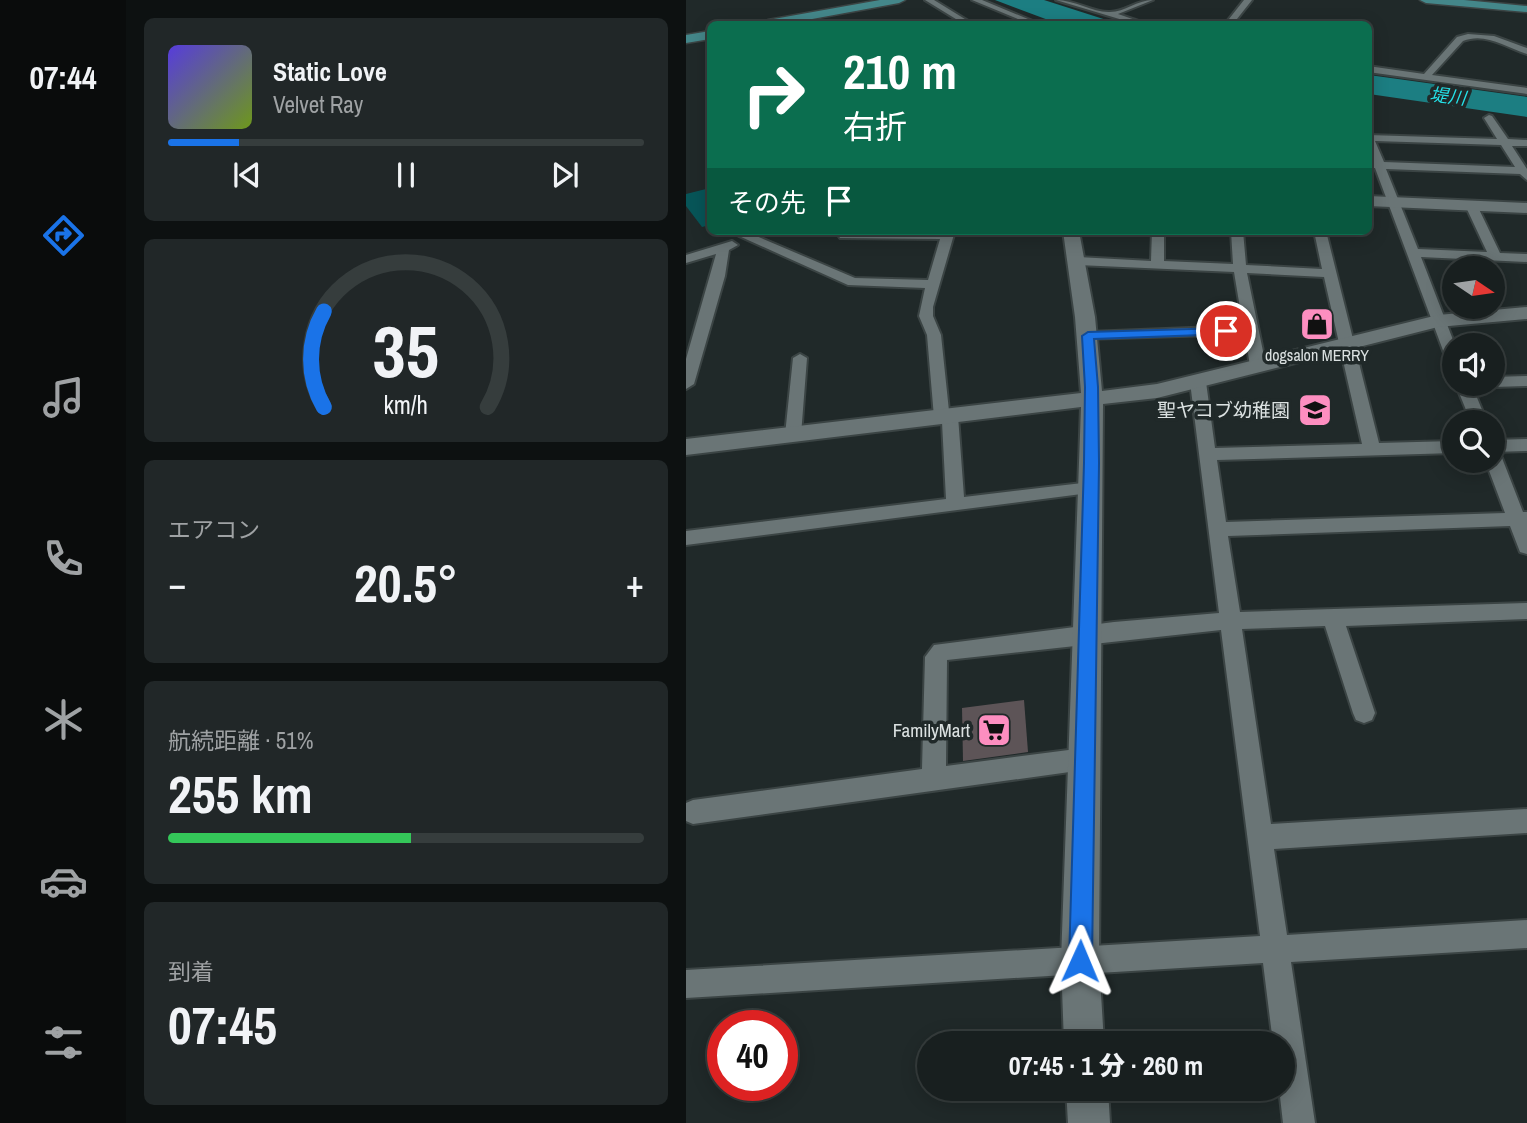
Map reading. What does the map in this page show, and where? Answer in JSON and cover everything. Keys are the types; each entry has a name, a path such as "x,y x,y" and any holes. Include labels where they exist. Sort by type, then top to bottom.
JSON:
{"main road":[{"path":"808,21 899,0"},
{"path":"1426,0 1494,3 1527,9"},
{"path":"686,39 707,36"}],"street":[{"path":"929,0 963,21"},
{"path":"976,0 1028,21"},
{"path":"1060,0 1132,21"},
{"path":"1110,15 1149,0"},
{"path":"1231,21 1248,0"},
{"path":"1426,77 1460,39 1468,36 1486,36 1527,51"},
{"path":"1372,70 1527,90"},
{"path":"1489,118 1525,174"},
{"path":"1372,136 1527,143"},
{"path":"1374,165 1525,174"},
{"path":"1374,165 1393,202 1443,333"},
{"path":"1372,201 1527,208"},
{"path":"1471,205 1496,256"},
{"path":"686,259 723,249 742,235"},
{"path":"749,235 853,282 932,284"},
{"path":"947,235 932,284 926,316 934,335 955,504"},
{"path":"1072,235 1088,336 1092,400 1080,961 1083,1031"},
{"path":"1157,265 1158,235"},
{"path":"1237,235 1240,269 1258,366"},
{"path":"1321,235 1372,449"},
{"path":"687,378 718,276 723,249"},
{"path":"1412,253 1475,256"},
{"path":"1505,257 1527,258"},
{"path":"1078,261 1330,273"},
{"path":"686,447 1092,400 1198,382 1438,321 1527,313"},
{"path":"1088,336 1250,330"},
{"path":"793,435 800,358"},
{"path":"1505,382 1527,381"},
{"path":"1198,382 1299,1123"},
{"path":"1505,446 1527,445"},
{"path":"1209,454 1442,447"},
{"path":"1500,473 1522,519 1527,547"},
{"path":"686,538 1091,488"},
{"path":"1219,529 1522,519"},
{"path":"934,778 936,657 941,651 1230,621 1527,611"},
{"path":"1333,618 1364,713"},
{"path":"694,812 1084,759"},
{"path":"1259,837 1527,821"},
{"path":"686,984 1527,933"},
{"path":"1088,1101 1089,1123"}],"shaded area":[{"path":"707,189 707,226 702,227 686,206 686,194"}],"water":[{"path":"995,0 1044,0 1110,21 1051,21"},
{"name":"堤川","path":"1372,75 1527,97 1527,117 1372,94"}],"building":[{"name":"FamilyMart","path":"1024,700 1028,752 963,761 962,708"}],"place":[{"name":"dogsalon MERRY","path":"1317,324"},
{"name":"聖ヤコブ幼稚園","path":"1315,410"},
{"name":"FamilyMart","path":"994,730"}],"route":[{"path":"1080,961 1092,387 1088,336 1226,331"}]}
